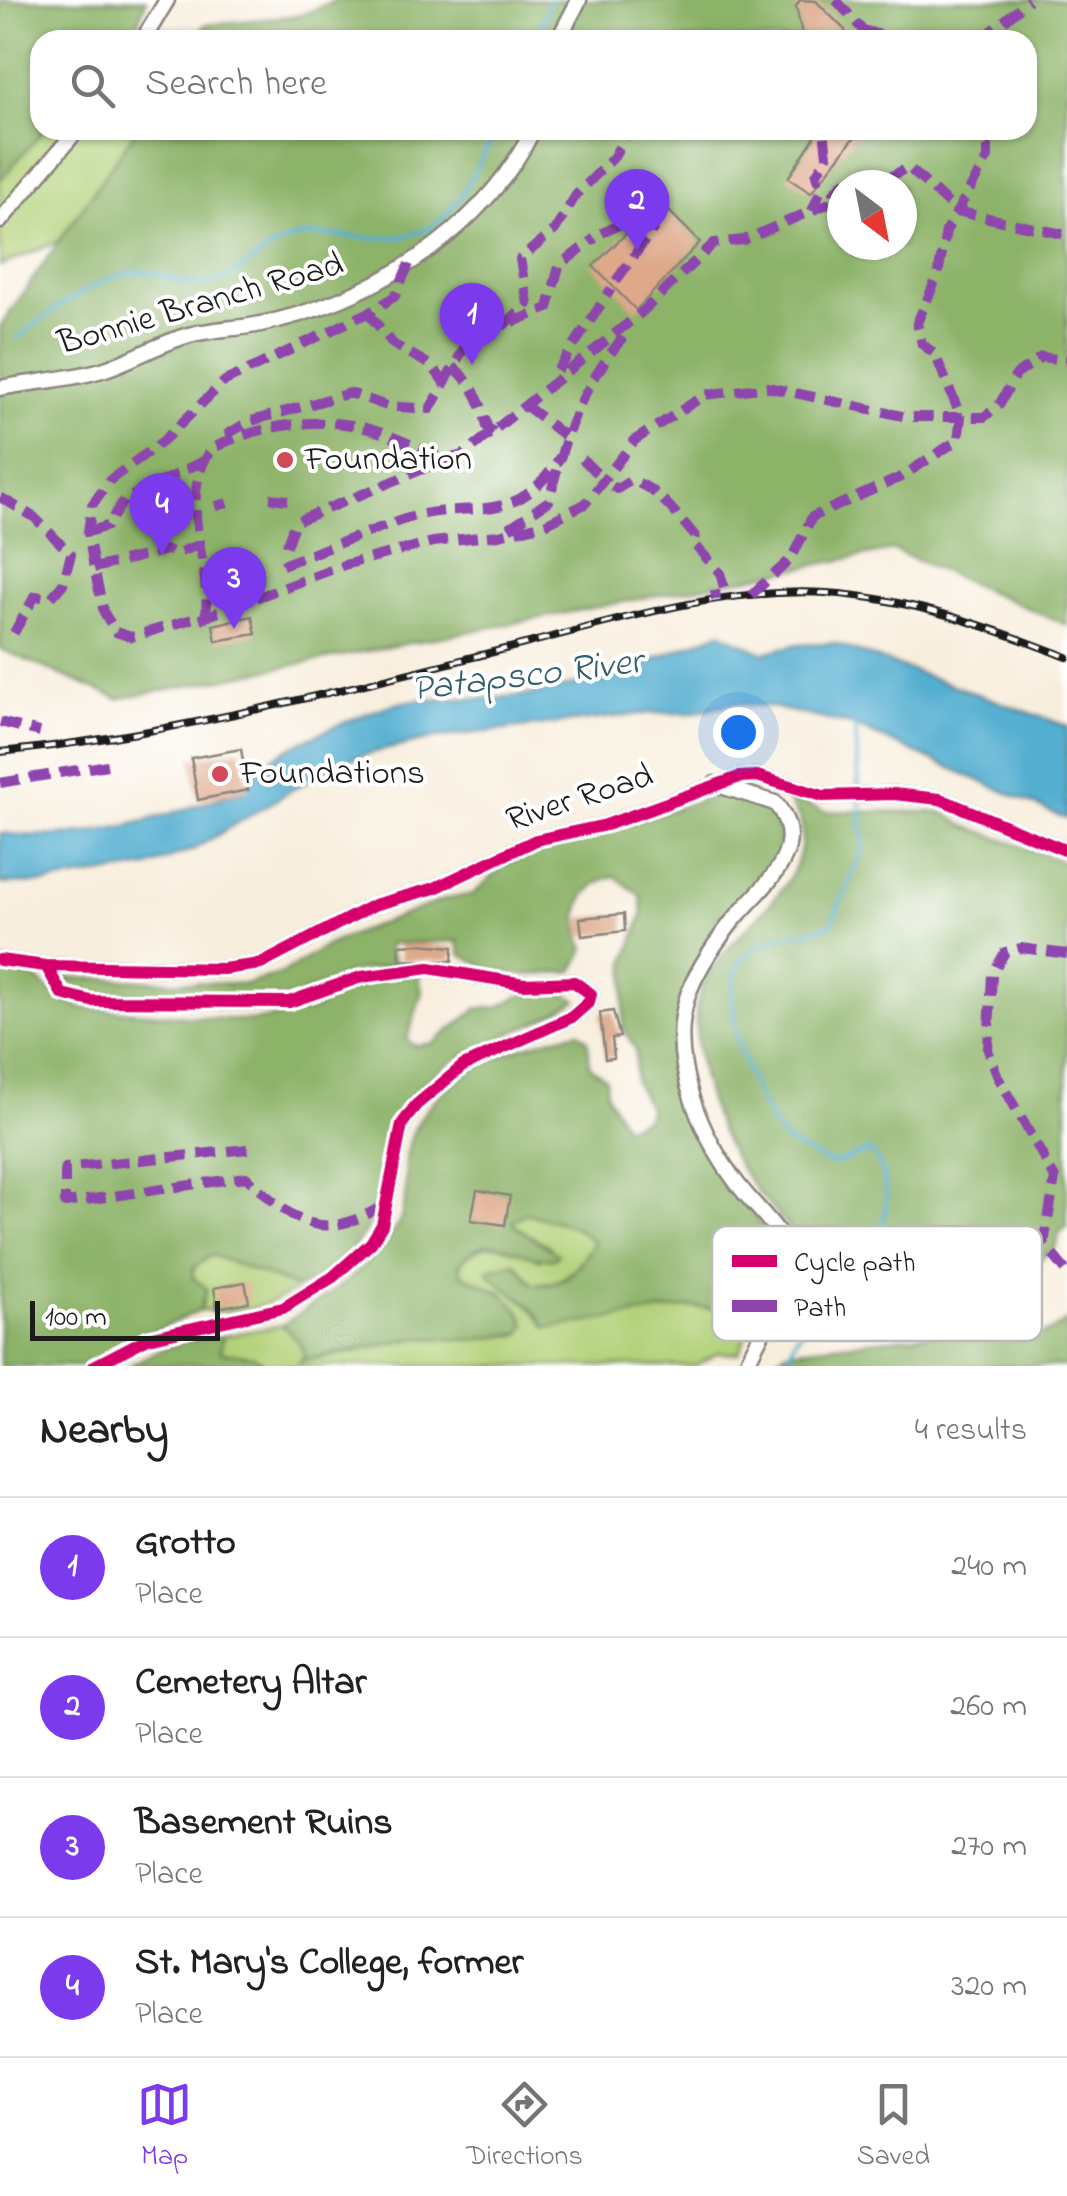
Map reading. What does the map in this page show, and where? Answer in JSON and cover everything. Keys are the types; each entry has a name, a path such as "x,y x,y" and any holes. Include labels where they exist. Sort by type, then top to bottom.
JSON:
{"street":[{"path":"149,30 168,0"},
{"path":"563,30 579,0"},
{"path":"0,221 68,140"},
{"name":"Bonnie Branch Road","path":"0,388 106,369 187,335 257,325 316,308 394,274 430,249 477,206 527,140"},
{"name":"River Road","path":"0,960 46,966 222,969 261,964 374,905 435,888 536,840 606,824 714,784 757,776 823,796 940,799 1067,851"},
{"path":"714,784 775,803 790,835 783,864 718,941 685,1006 686,1064 701,1123 718,1156 769,1226"},
{"path":"46,966 62,994 90,1001 289,1002 361,976 429,968 524,984 574,982 591,994 589,1002 572,1016 464,1066 416,1105 402,1124 382,1225 371,1243 333,1277 283,1308 148,1338 94,1366"},
{"path":"746,1366 756,1341"}],"green space":[{"path":"0,0 146,0 133,30 30,30 30,140 35,140 0,180"},
{"path":"336,0 1067,0 1067,625 893,550 118,699 0,649 0,327 129,140 1037,140 1037,30 202,30 205,25 302,15"},
{"path":"0,104 30,124 30,140 174,140 154,201 0,266"},
{"path":"714,796 759,805 776,820 778,865 681,996 686,1093 695,1130 723,1179 761,1226 712,1226 712,1308 691,1307 547,1328 528,1304 488,1273 489,1269 515,1263 533,1284 554,1283 570,1275 594,1242 575,1227 526,1213 513,1220 515,1226 558,1254 555,1258 494,1245 471,1252 459,1265 462,1275 500,1293 515,1306 526,1325 521,1333 475,1340 417,1338 300,1361 305,1355 300,1343 282,1325 346,1282 386,1242 404,1208 407,1152 416,1126 451,1085 500,1056 579,1032 588,1040 590,1066 606,1079 607,1095 625,1127 647,1118 649,1108 635,1083 636,1050 623,1028 626,962 643,913 641,896 615,876 602,880 585,895 578,926 585,949 573,971 528,975 503,972 461,955 457,941 391,944 388,948 395,962 392,965 348,973 293,998 90,994 59,977 246,984 283,973 327,945 361,931 443,900 473,894 507,863"},
{"path":"786,797 823,811 943,812 963,825 1067,863 1067,1227 1060,1232 1056,1246 1042,1258 1042,1226 786,1226 733,1156 713,1113 701,1067 696,1019 700,992 712,968 787,882 799,858 802,827"},
{"path":"418,972 422,992 407,1040 415,1046 434,1043 477,1009 499,1007 522,995 563,993 577,1000 461,1057 419,1087 395,1121 380,1193 368,1227 347,1254 318,1277 299,1288 212,1255 194,1267 192,1277 207,1289 200,1310 82,1366 0,1366 0,974 33,976 58,998 82,1008 253,1021 311,1011 358,984"},
{"path":"526,1213 575,1227 594,1242 574,1269 557,1281 504,1288 534,1305 547,1327 691,1307 712,1308 712,1341 744,1341 739,1353 718,1353 695,1366 244,1366 262,1363 219,1352 223,1336 282,1325 300,1343 305,1355 319,1359 417,1338 517,1335 521,1333 503,1293 461,1275 459,1265 477,1249 487,1246 507,1247 540,1260 550,1247 515,1226 513,1220"},
{"path":"212,1255 299,1288 251,1308 226,1312 200,1310 207,1289 192,1277 194,1267"},
{"path":"1067,1321 1067,1366 762,1366 790,1350 870,1341 1042,1341 1042,1334"},
{"path":"223,1336 220,1352 254,1356 264,1363 129,1366 174,1345"}],"water":[{"name":"Patapsco River","path":"720,632 763,653 798,644 834,643 1067,726 1067,819 855,726 772,707 734,703 690,713 650,713 440,737 375,752 335,764 194,849 148,867 46,883 0,884 0,833 65,835 154,818 245,790 259,767 275,756 382,708 417,700 509,697 562,688 631,667"}],"building":[{"path":"800,0 816,1 845,30 801,30 796,6"},
{"path":"813,140 852,140 827,170 811,193 788,178"},
{"path":"659,201 700,242 636,310 593,266"},
{"path":"252,616 256,634 216,641 213,625"},
{"name":"Foundations","path":"241,749 248,790 198,800 191,758"},
{"path":"624,914 625,931 582,936 580,918"},
{"path":"399,945 453,947 452,961 400,960"},
{"path":"613,1011 620,1037 612,1038 614,1058 605,1059 600,1013"},
{"path":"477,1190 510,1196 505,1225 471,1220"},
{"path":"245,1282 249,1302 217,1308 214,1288"}],"waterway":[{"path":"540,30 550,0"},
{"path":"18,338 77,296 129,273 154,273 208,284 230,276 293,239 323,235 393,238 425,230 458,200 492,140"},
{"path":"855,726 859,791"},
{"path":"860,800 864,847 831,924 755,947 736,972 732,994 739,1046 769,1118 785,1139 833,1164 869,1151 873,1154 885,1185 881,1226"},
{"path":"788,1366 795,1341"}],"railway":[{"path":"0,752 192,723 624,618 744,596 826,593 888,601 979,625 1067,657"}],"marked path":[{"path":"836,0 863,30"},
{"path":"993,30 1029,0"},
{"path":"226,435 248,422 350,393 387,406 430,409 468,341 504,325 528,304 520,259 555,230 576,195 613,158 623,140"},
{"path":"812,211 821,190 816,175 827,156 825,140"},
{"path":"751,595 791,559 812,517 901,477 958,440 961,417 935,354 922,344 917,323 938,275 946,231 988,157 988,147 977,140"},
{"path":"409,264 395,296 374,310 225,381 163,441 110,480 92,505 88,532 104,613 116,632 131,637 206,615 196,508 202,467 212,449 261,430 334,423 375,431 447,459 463,455 642,312 714,243 744,240 834,201 834,193 848,178 885,180 908,167 956,211 1067,235"},
{"path":"602,233 639,215"},
{"path":"616,281 653,229 643,218"},
{"path":"513,322 548,308 559,266 595,238"},
{"path":"557,371 611,289"},
{"path":"368,313 393,344 432,366 446,385"},
{"path":"509,528 549,501 577,410 598,371 629,330"},
{"path":"200,619 344,565 433,542 499,535 545,524 585,504 635,440 705,395 767,387 907,417 984,417 999,405 1016,375 1041,357 1067,360"},
{"path":"453,367 471,386 487,427 494,432"},
{"path":"525,405 566,437"},
{"path":"282,565 405,519 509,503 543,480 560,457"},
{"path":"286,546 295,522 447,459"},
{"path":"582,459 604,480"},
{"path":"88,532 107,526 124,500 203,461"},
{"path":"612,486 617,489 630,481 639,483 673,511 695,536 693,543 720,573 724,587 715,589 716,600"},
{"path":"0,497 34,517 71,554 63,584 51,598 35,596 12,636"},
{"path":"270,498 288,500"},
{"path":"216,506 228,503"},
{"path":"94,568 167,550 175,554 200,544"},
{"path":"0,722 40,732"},
{"path":"0,783 107,765"},
{"path":"1067,954 1021,948 1005,952 992,975 988,1050 998,1077 1055,1178 1044,1244 1067,1272"},
{"path":"248,1149 65,1168 65,1203 246,1177 281,1207 312,1224 346,1223 389,1202"}],"cycle path":[{"path":"0,960 46,966 223,969 261,964 374,905 435,888 536,840 606,825 739,777 757,776 823,796 894,794 940,799 1067,851"},
{"path":"46,966 62,994 91,1001 289,1002 361,977 429,968 524,984 574,982 591,994 589,1002 572,1017 463,1066 416,1105 402,1124 382,1225 371,1243 333,1277 283,1308 148,1338 94,1366"}],"place":[{"name":"Cemetery Altar","path":"637,251"},
{"name":"Grotto","path":"472,365"},
{"name":"Foundation","path":"285,460"},
{"name":"St. Mary's College, former","path":"162,555"},
{"name":"Basement Ruins","path":"234,629"},
{"name":"Foundations","path":"220,774"}]}
